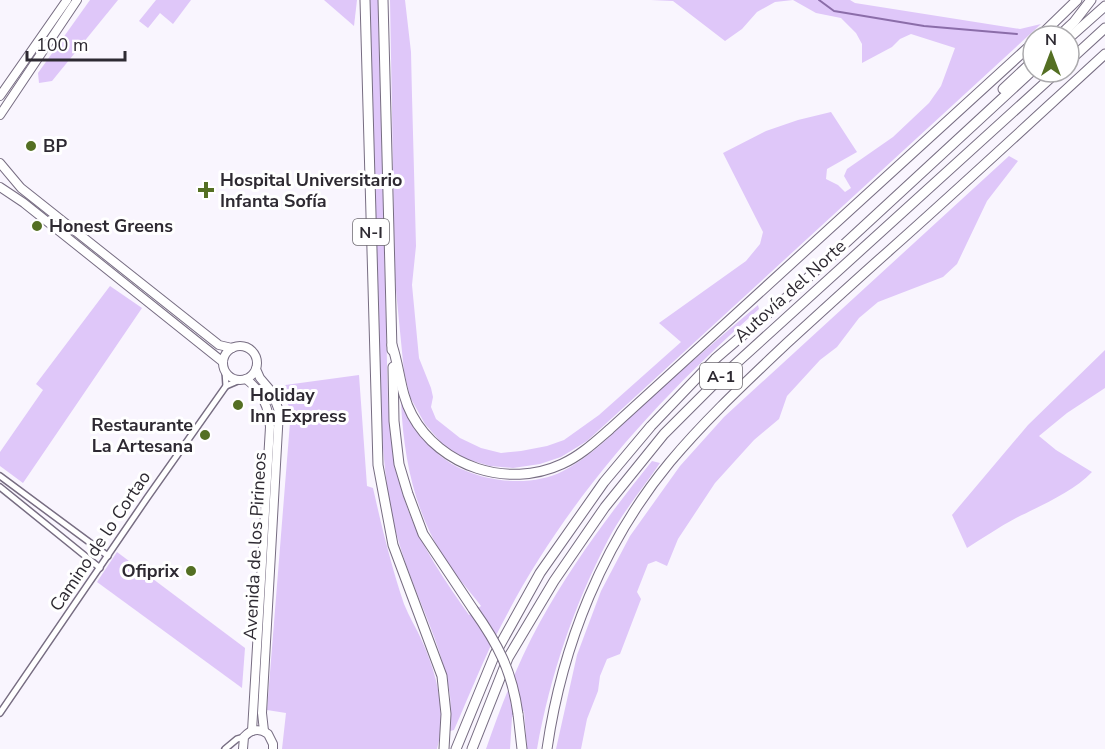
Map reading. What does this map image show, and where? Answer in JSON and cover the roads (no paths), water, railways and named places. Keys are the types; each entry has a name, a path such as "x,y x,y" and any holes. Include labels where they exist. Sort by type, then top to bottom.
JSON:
{"highway":[{"name":"N-I","path":"365,0 378,465 393,545 442,676 446,714 444,749"},
{"name":"N-I","path":"383,0 394,422 399,464 423,534 494,639 504,658 518,714"},
{"path":"1052,24 1077,0"},
{"path":"1072,24 1091,0"},
{"path":"1081,27 1105,6"},
{"path":"1081,50 1105,28"},
{"path":"392,345 405,401 419,428 441,450 472,467 499,474 546,471 563,464 610,429 1021,54"},
{"path":"547,749 567,657 582,615 615,543 639,504 669,463 729,396 1105,54"},
{"path":"977,121 1000,92 1021,72"},
{"name":"Autovía del Norte","path":"456,749 495,654 540,573 604,482 651,426 716,359 786,298 1021,81"},
{"name":"Autovía del Norte","path":"472,749 508,658 554,581 604,507 664,434 728,370 1043,84"},
{"path":"514,749 518,714"},
{"path":"518,714 522,749"}],"main road":[{"path":"0,96 67,0"},
{"path":"0,115 77,0"},
{"path":"0,163 21,188 219,345 232,348 241,346 251,350 256,358 256,369 253,374 243,379 232,378 224,366 24,203 0,187"},
{"path":"224,366 227,352 232,348"},
{"name":"Avenida de los Pirineos","path":"256,369 260,378 272,392 279,411 263,702 264,731"},
{"name":"Avenida de los Pirineos","path":"243,379 254,386 269,409 270,427 252,730"},
{"path":"243,749 244,737 252,730 264,731 272,738 273,749"}],"street":[{"path":"224,366 226,386 243,379"},
{"name":"Camino de lo Cortao","path":"0,713 226,386"},
{"path":"1,481 108,556"},
{"path":"1,481 100,568"},
{"path":"225,749 237,739 244,737"}],"waterway":[{"path":"819,0 834,11 924,26 1017,34"}],"place":[{"name":"BP","path":"31,146"},
{"name":"Hospital Universitario Infanta Sofía","path":"206,190"},
{"name":"Honest Greens","path":"37,226"},
{"name":"Holiday Inn Express","path":"238,405"},
{"name":"Restaurante La Artesana","path":"205,435"},
{"name":"Ofiprix","path":"191,571"}]}
